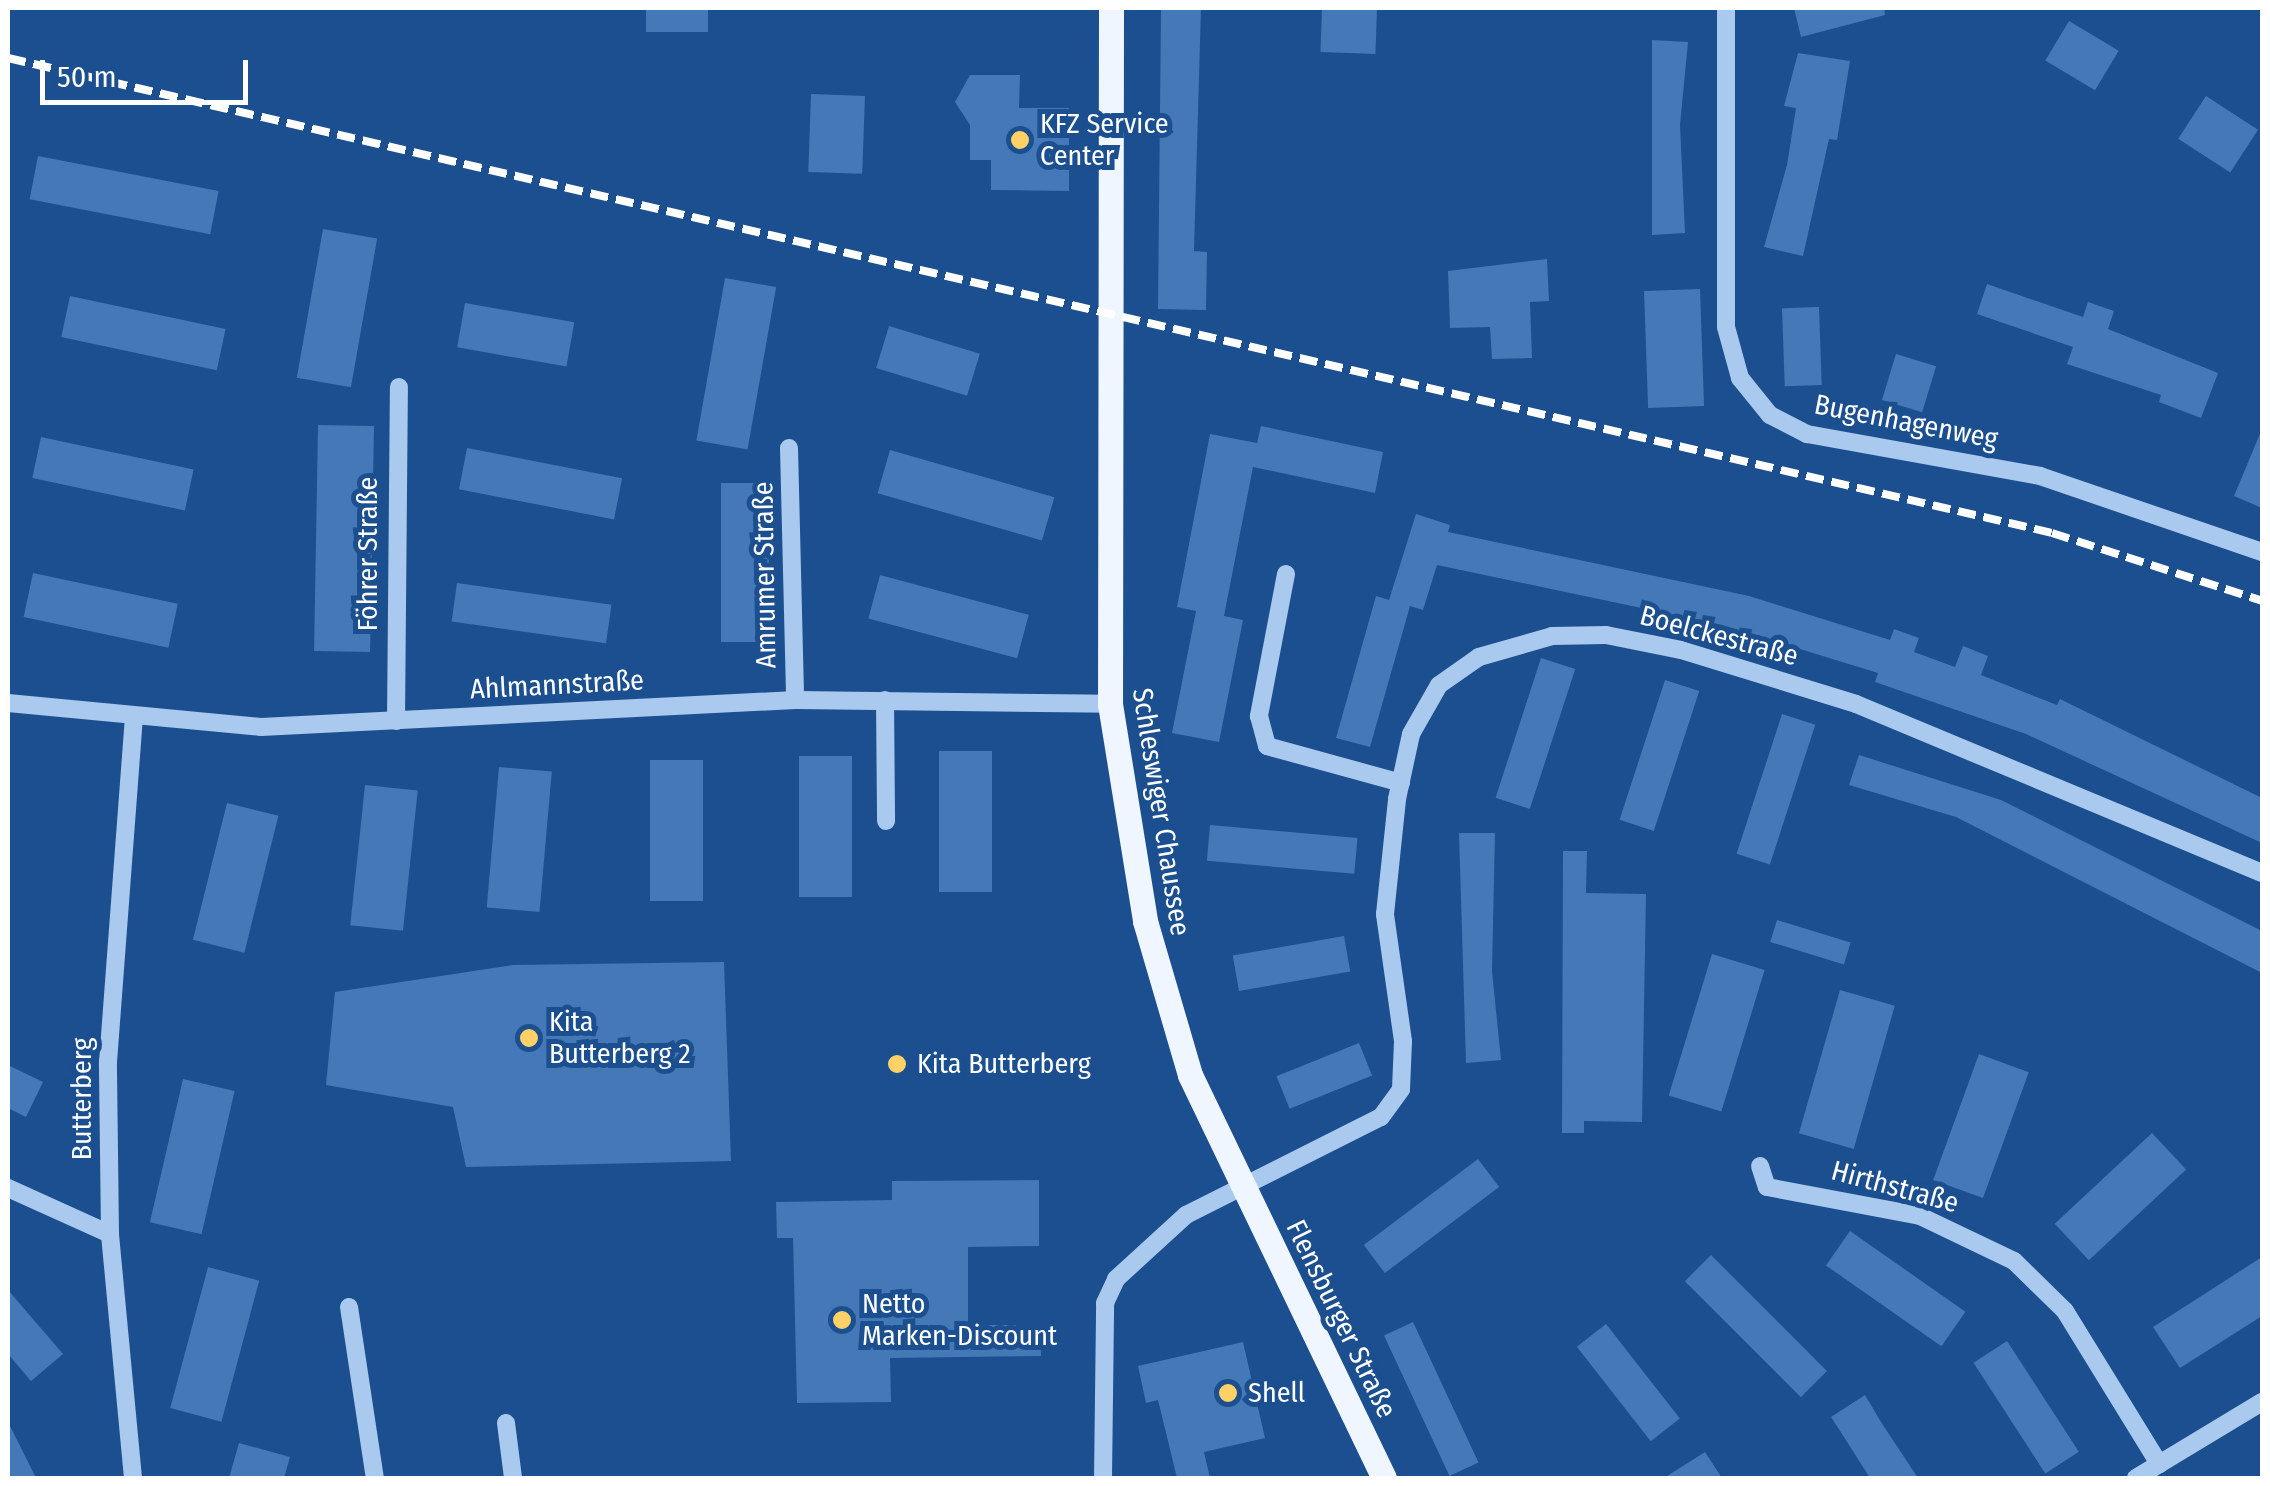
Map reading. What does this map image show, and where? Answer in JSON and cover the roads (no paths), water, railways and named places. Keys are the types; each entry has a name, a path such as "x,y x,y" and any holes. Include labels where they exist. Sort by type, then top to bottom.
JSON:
{"main road":[{"name":"Schleswiger Chaussee","path":"1111,8 1110,704 1170,1022 1244,1185"},
{"name":"Flensburger Straße","path":"1244,1185 1384,1478"}],"street":[{"name":"Bugenhagenweg","path":"1726,8 1726,327 1740,378 1770,415 1806,434 2040,476 2262,552"},
{"name":"Föhrer Straße","path":"396,721 399,387"},
{"name":"Amrumer Straße","path":"789,448 794,700"},
{"path":"1286,574 1258,732 1267,746 1401,783"},
{"name":"Boelckestraße","path":"1244,1185 1381,1117 1401,1089 1403,1041 1385,914 1401,783 1411,734 1439,686 1478,656 1552,636 1606,636 1682,650 1856,704 2262,873"},
{"name":"Ahlmannstraße","path":"8,704 134,720 262,727 794,700 1110,704"},
{"path":"885,700 886,822"},
{"name":"Butterberg","path":"132,1478 110,1234 112,932 134,720"},
{"name":"Hirthstraße","path":"1760,1166 1767,1186 1920,1216 2014,1261 2065,1311 2158,1464"},
{"path":"1103,1478 1105,1303 1116,1280 1155,1237 1244,1185"},
{"path":"8,1188 110,1234"},
{"path":"348,1307 376,1478"},
{"path":"2136,1478 2262,1402"},
{"path":"506,1423 513,1478"}],"railway":[{"path":"8,58 2052,533 2262,601"}],"place":[{"name":"KFZ Service Center","path":"1020,140"},
{"name":"Kita Butterberg 2","path":"529,1038"},
{"name":"Kita Butterberg","path":"897,1064"},
{"name":"Netto Marken-Discount","path":"842,1320"},
{"name":"Shell","path":"1228,1393"}]}
